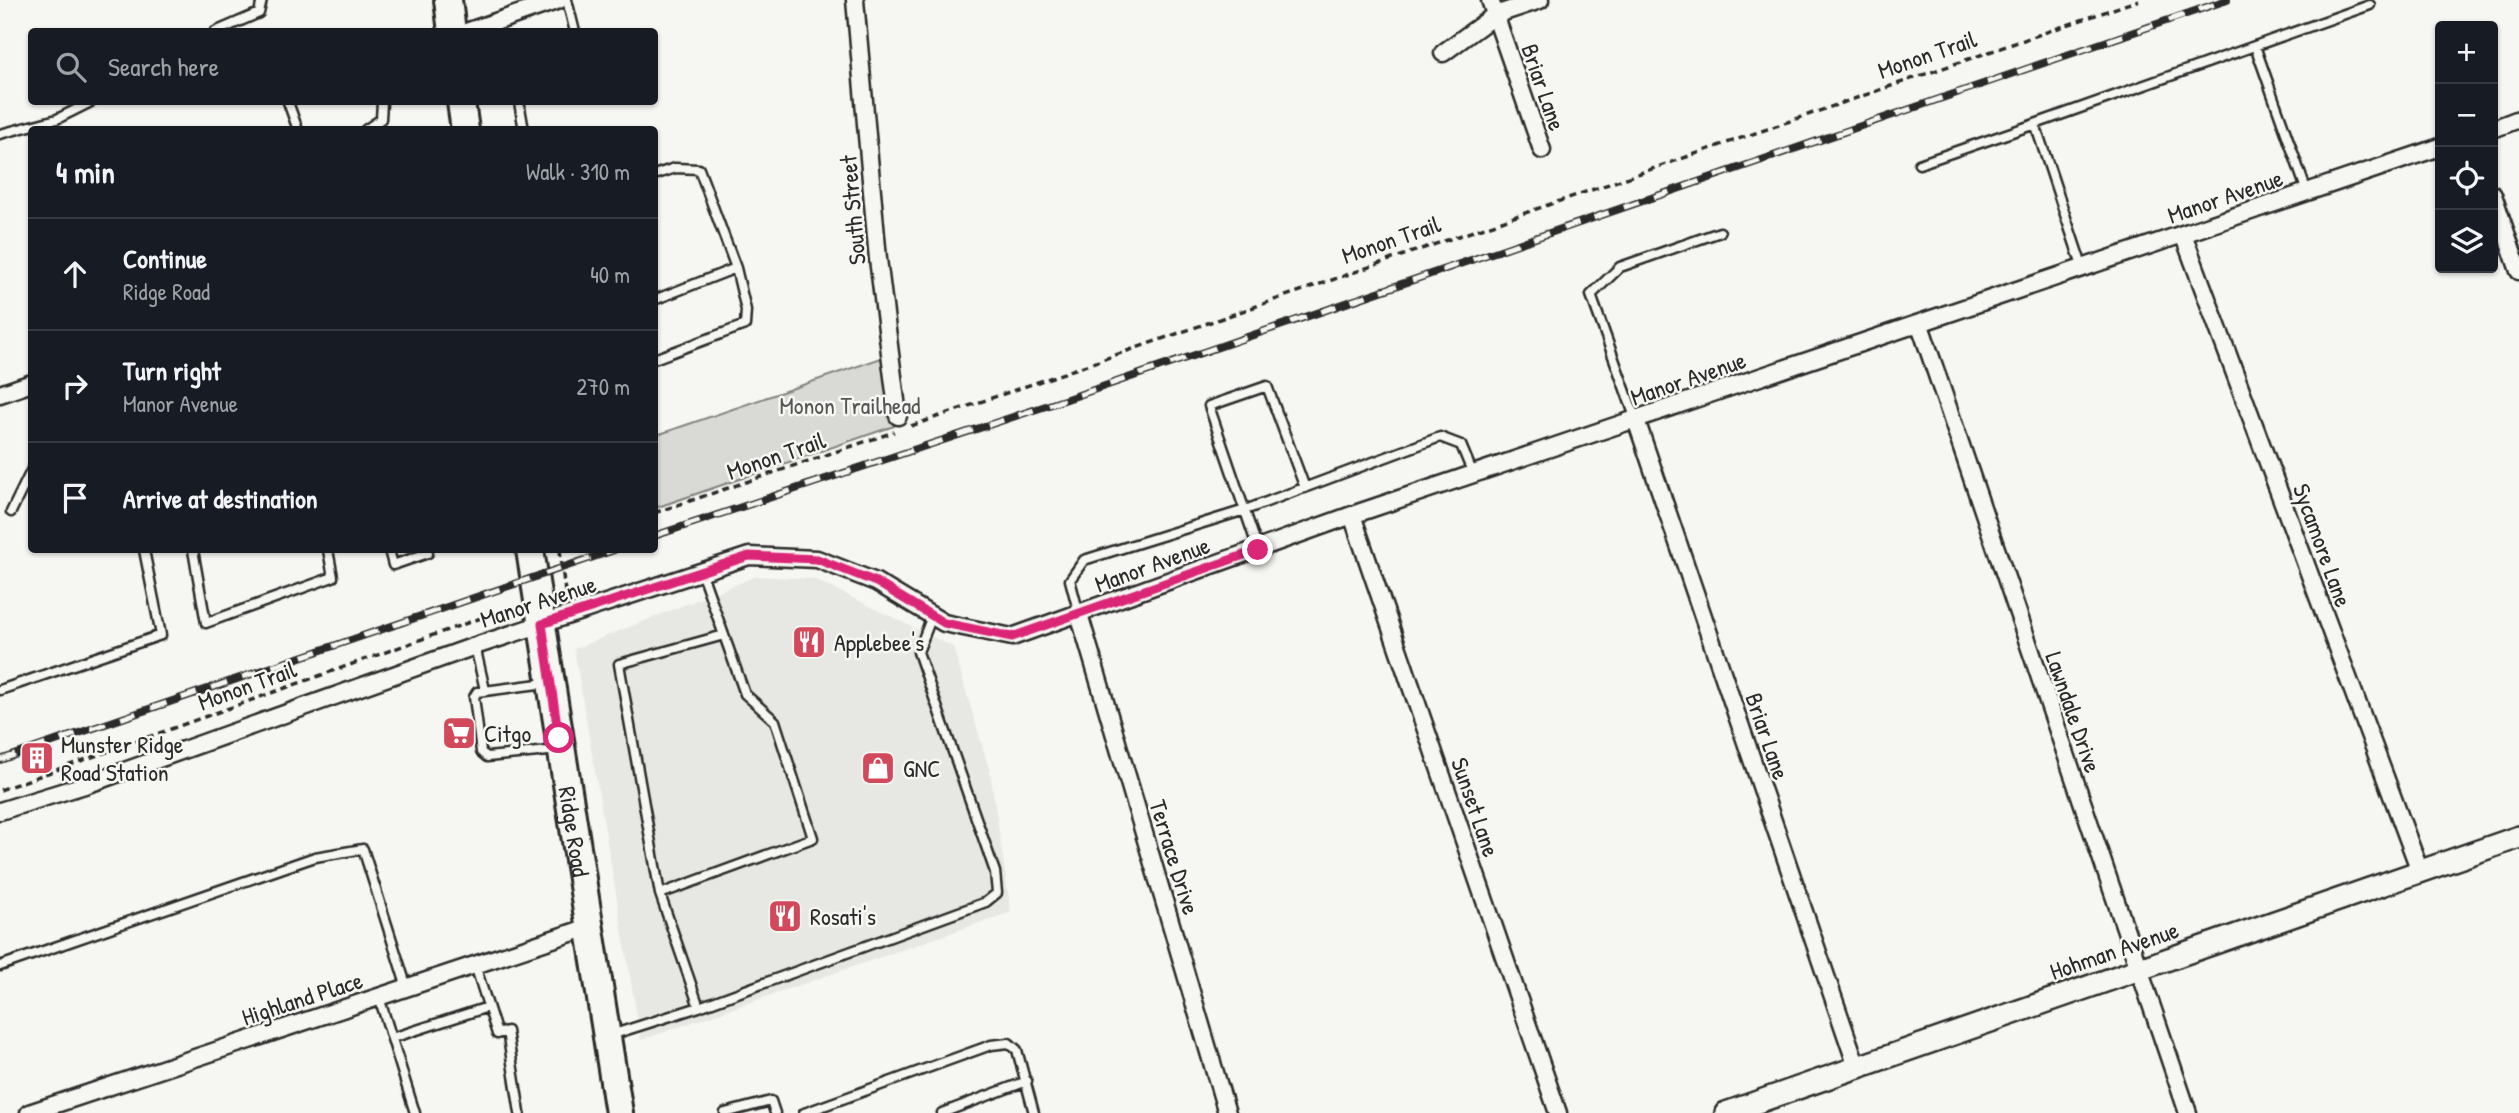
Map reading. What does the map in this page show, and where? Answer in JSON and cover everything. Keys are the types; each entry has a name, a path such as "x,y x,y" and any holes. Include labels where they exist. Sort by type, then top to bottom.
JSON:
{"main road":[{"path":"447,0 451,28"},
{"name":"Ridge Road","path":"530,553 619,1113"}],"street":[{"path":"478,28 559,0"},
{"name":"South Street","path":"855,0 878,259 902,425"},
{"path":"1443,52 1493,8 1540,0"},
{"name":"Briar Lane","path":"1493,8 1542,150"},
{"path":"2498,127 2519,119"},
{"name":"Manor Avenue","path":"0,811 104,778 475,646 749,556 817,559 876,582 944,623 1012,637 1352,515 2435,149"},
{"path":"2498,210 2519,271"},
{"name":"Sycamore Lane","path":"2183,234 2420,872"},
{"name":"Lawndale Drive","path":"1920,324 2137,970 2188,1113"},
{"path":"0,394 28,384"},
{"name":"Briar Lane","path":"1636,420 1857,1067"},
{"name":"Sunset Lane","path":"1352,515 1558,1113"},
{"name":"Terrace Drive","path":"1079,614 1227,1113"},
{"name":"Hohman Avenue","path":"1726,1113 2519,837"},
{"name":"Highland Place","path":"29,1113 589,928"}],"lane":[{"path":"224,28 259,13 262,0"},
{"path":"567,0 574,28"},
{"path":"1919,164 2370,5"},
{"path":"2255,46 2307,192"},
{"path":"30,126 57,119 84,105"},
{"path":"289,105 297,126"},
{"path":"371,126 381,119 382,105"},
{"path":"520,105 523,126"},
{"path":"2035,124 2083,268"},
{"path":"0,134 28,127"},
{"path":"658,173 675,167 699,169 736,268 746,310 745,325 658,358"},
{"path":"1636,420 1591,295 1620,267 1720,232"},
{"path":"658,298 736,268"},
{"path":"1258,550 1209,406 1267,386 1305,488"},
{"path":"1079,614 1070,580 1084,560 1245,510 1440,437 1461,444 1473,475"},
{"path":"11,512 28,477"},
{"path":"0,690 161,635 145,553"},
{"path":"194,553 206,623 333,577 329,553"},
{"path":"390,553 393,565 428,553"},
{"path":"660,894 813,838 775,721 745,694 701,571"},
{"path":"607,1037 699,1007 986,902 997,893 995,872 918,652 932,616"},
{"path":"699,1007 660,894 620,664 724,635"},
{"path":"475,646 485,690"},
{"path":"551,682 477,692 474,696 481,752 487,757 562,750"},
{"path":"0,966 315,857 363,849 407,988"},
{"path":"475,965 497,1034 507,1031 520,1113"},
{"path":"379,996 415,1113"},
{"path":"392,1038 488,1007"},
{"path":"804,1113 991,1045 1009,1043 1017,1049 1034,1113"},
{"path":"942,1113 1027,1081"},
{"path":"726,1113 771,1101 775,1113"}],"path":[{"name":"Monon Trail","path":"658,512 902,425 2139,0"},
{"path":"560,553 565,592"},
{"name":"Monon Trail","path":"0,790 506,611"}],"shaded area":[{"path":"757,576 814,579 953,647 990,772 1011,912 641,1040 574,649"}],"green space":[{"name":"Monon Trailhead","path":"887,356 894,426 658,507 658,435"}],"railway":[{"path":"658,535 1067,399 2227,0"},
{"path":"0,760 605,553"}],"place":[{"name":"Applebee's","path":"809,642"},
{"name":"Citgo","path":"459,733"},
{"name":"Munster Ridge Road Station","path":"37,758"},
{"name":"GNC","path":"878,768"},
{"name":"Rosati's","path":"785,916"}],"route":[{"path":"559,738 542,624 749,556 817,559 876,582 944,623 1012,637 1258,550"}]}
